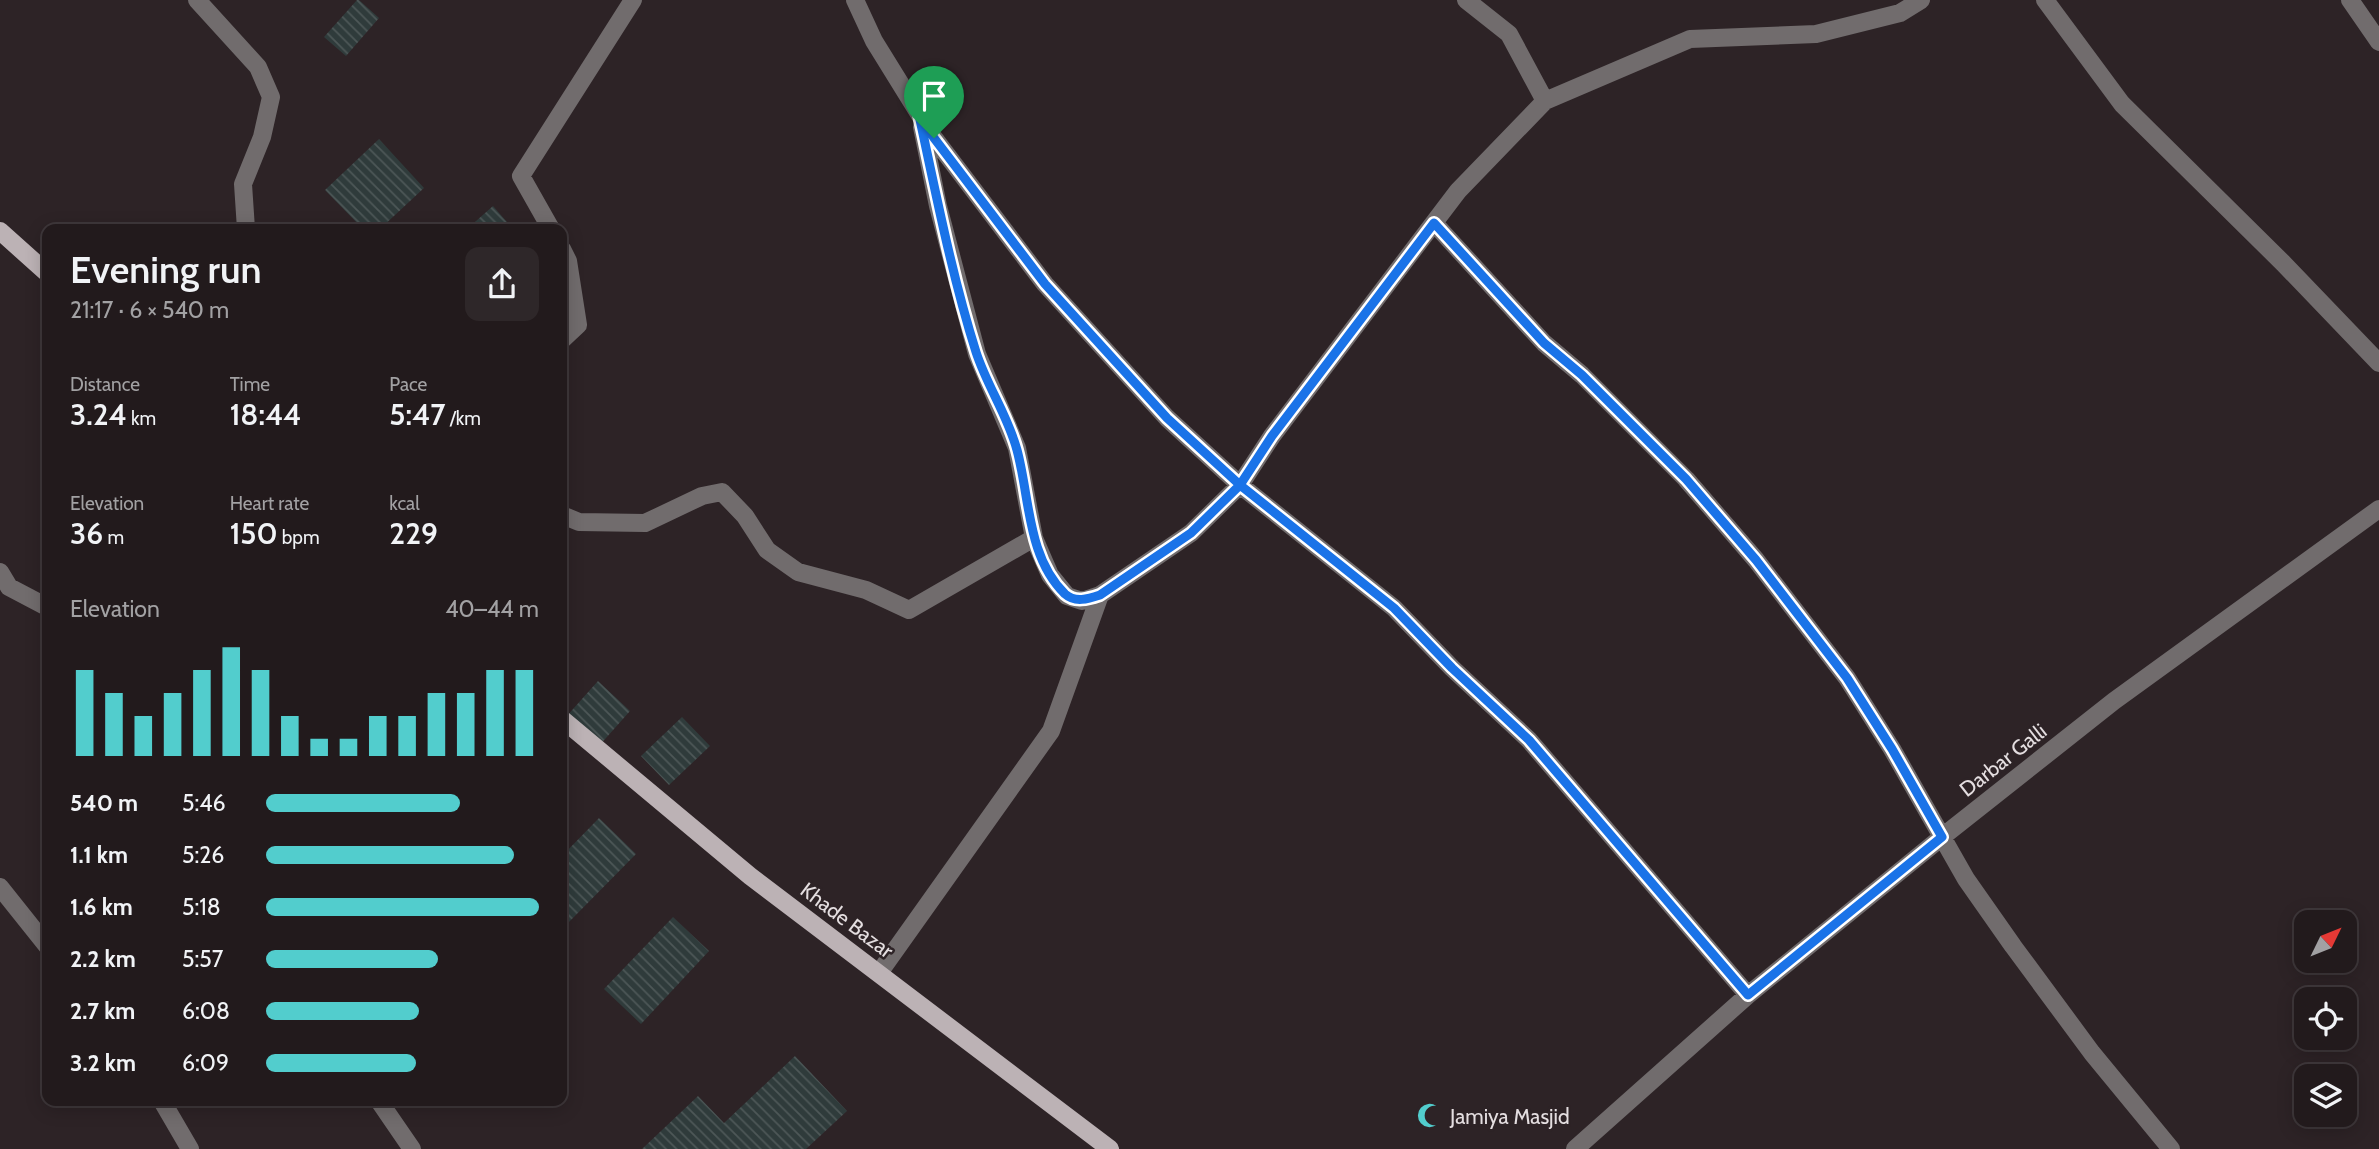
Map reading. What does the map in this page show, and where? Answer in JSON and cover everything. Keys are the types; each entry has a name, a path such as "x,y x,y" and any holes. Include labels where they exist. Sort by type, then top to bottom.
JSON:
{"main road":[{"path":"0,231 42,269"},
{"name":"Khade Bazar","path":"567,723 750,876 1110,1149"}],"street":[{"path":"197,0 258,67 271,97 262,137 243,184 246,224"},
{"path":"548,224 521,176 633,0"},
{"path":"855,0 874,41 934,138 1045,284 1167,418 1240,485 1394,608 1452,668 1529,740 1748,995"},
{"path":"1466,0 1508,34 1545,100"},
{"path":"919,115 938,206 977,354 1017,448 1034,538 1050,575 1067,596 1082,601 1100,595 1191,533 1240,485 1272,436 1458,191 1545,100 1690,39 1816,34 1900,13 1921,0"},
{"path":"2045,0 2122,104 2283,262 2379,363"},
{"path":"2350,0 2379,42"},
{"path":"1434,223 1544,343 1582,375 1686,479 1756,560 1847,678 1892,749 1966,879 2057,1008 2171,1149"},
{"path":"567,259 578,325 567,335"},
{"path":"567,517 579,522 645,523 702,496 722,492 745,516 767,550 798,572 866,590 909,610 1034,538"},
{"name":"Darbar Galli","path":"1575,1149 1748,995 1942,837 2114,701 2379,509"},
{"path":"0,572 9,587 42,604"},
{"path":"879,973 1051,730 1100,595"},
{"path":"0,887 42,940"},
{"path":"165,1106 190,1149"},
{"path":"382,1106 412,1149"}],"building":[{"path":"357,0 379,18 346,56 324,37"},
{"path":"379,139 424,188 385,224 358,224 325,190"},
{"path":"493,206 509,224 473,224"},
{"path":"598,681 630,711 598,747 567,720 567,716"},
{"path":"682,717 710,746 669,785 641,756"},
{"path":"599,818 636,854 569,922 567,920 567,851"},
{"path":"673,917 709,951 641,1024 604,989"},
{"path":"795,1056 847,1111 806,1149 642,1149 698,1096 724,1123"}],"place":[{"name":"Jamiya Masjid","path":"1430,1116"}],"route":[{"path":"934,138 919,115 938,206 977,354 1017,448 1034,538 1050,575 1067,596 1082,601 1100,595 1191,533 1240,485 1394,608 1452,668 1529,740 1748,995 1942,837 1892,749 1847,678 1756,560 1686,479 1582,375 1544,343 1434,223 1272,436 1240,485 1167,418 1045,284 934,138"}]}
